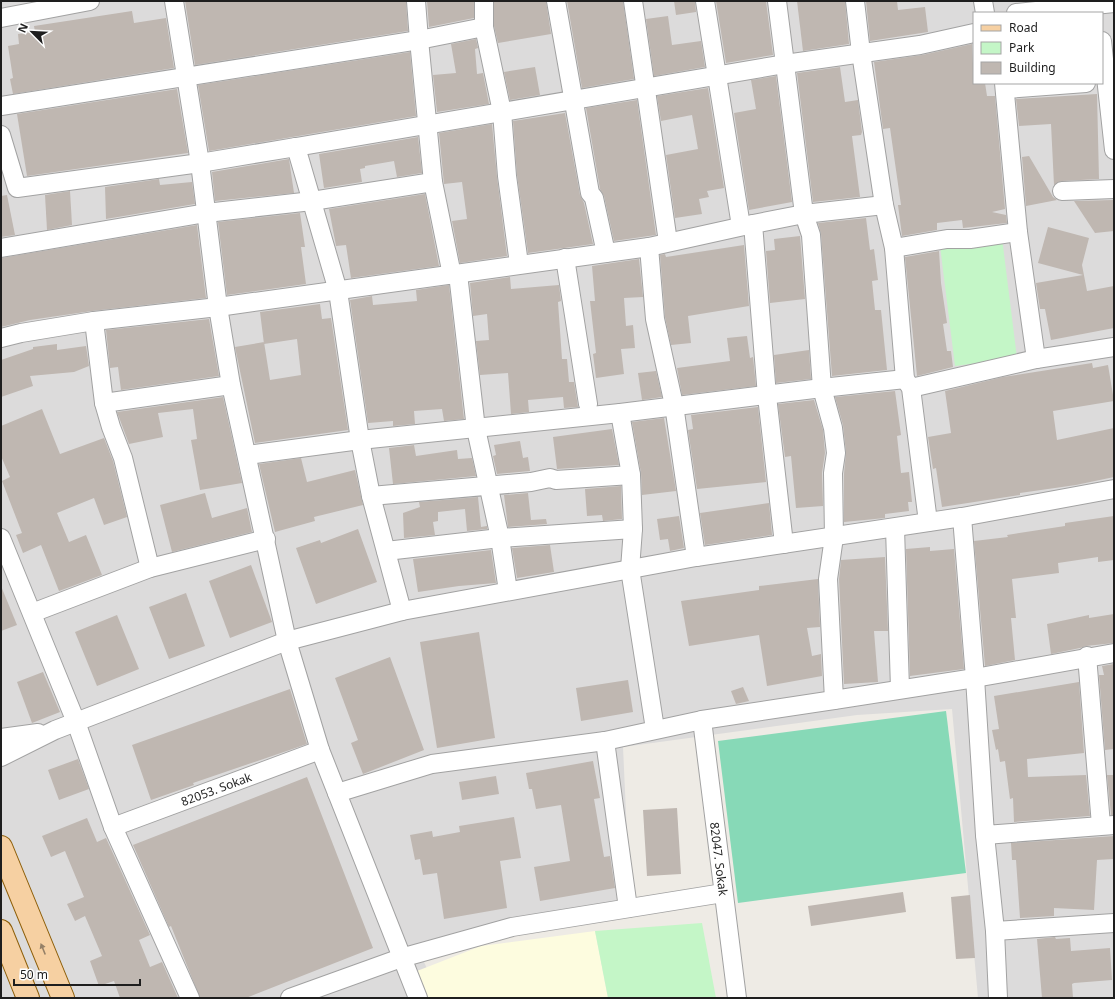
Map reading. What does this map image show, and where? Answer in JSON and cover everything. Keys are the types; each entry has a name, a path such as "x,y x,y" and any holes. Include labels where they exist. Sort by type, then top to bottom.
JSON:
{"main road":[{"path":"1,847 63,998"},
{"path":"1,931 28,998"}],"street":[{"path":"1,18 90,1"},
{"path":"174,1 200,163 218,307 231,385 266,539 287,642 320,750 418,998"},
{"path":"416,1 433,182 455,274 476,429 500,538 508,591"},
{"path":"484,1 484,27 502,112 507,176 519,264"},
{"path":"556,1 590,193 594,198 606,253"},
{"path":"633,1 644,89 668,242"},
{"path":"705,1 747,225 784,544"},
{"path":"777,1 804,214 811,235 822,388 833,428 836,453 833,473 834,537 828,579 834,700"},
{"path":"855,1 861,53 884,204 894,248 908,383 928,522"},
{"path":"983,1 985,12"},
{"path":"1031,12 1104,7"},
{"path":"1,106 419,40 484,27"},
{"path":"1,135 7,178 17,188 200,163 296,148 718,75 861,53 920,46 973,33"},
{"path":"1103,49 1114,150"},
{"path":"1036,360 1018,232 1005,86 1059,84"},
{"path":"296,148 338,291 360,440 372,496 402,611"},
{"path":"1,248 206,213 312,201 433,182"},
{"path":"1062,191 1114,189"},
{"path":"1,338 21,333 94,321 218,307 338,291 519,264 649,247 804,214 884,204"},
{"path":"894,248 947,239 970,239 1018,232"},
{"path":"649,247 655,320 674,405 696,557"},
{"path":"565,258 588,404"},
{"path":"94,321 104,403 123,458 150,568"},
{"path":"247,455 360,440 620,413 674,405 767,396 822,388 908,383 1114,347"},
{"path":"104,403 231,385"},
{"path":"620,413 631,475 633,529 630,569 655,729"},
{"path":"372,496 531,482 550,478 556,480 631,475"},
{"path":"1,757 55,730 287,642 402,611 696,557 962,517 1114,489"},
{"path":"962,517 975,678 985,835 995,931 998,998"},
{"path":"894,528 900,689"},
{"path":"386,551 500,538 633,529"},
{"path":"1,538 76,722 113,827 190,998"},
{"path":"32,613 150,568 266,539"},
{"path":"337,793 432,764 605,741 702,720 975,678 1114,652"},
{"path":"985,835 1108,825 1087,656"},
{"name":"82047. Sokak","path":"702,720 737,998"},
{"path":"1,738 55,730"},
{"path":"605,741 628,908"},
{"name":"82053. Sokak","path":"113,827 320,750"},
{"path":"290,998 401,958 512,928 723,893"},
{"path":"995,931 1114,923"}],"shaded area":[{"path":"1,1 1114,1 1114,998 978,998 952,709 857,715 623,747 630,900 420,953 440,998 1,998"},
{"path":"595,931 608,998 428,998 417,971 481,946"}],"green space":[{"path":"1002,238 1017,358 955,366 940,246"},
{"path":"946,711 966,873 738,903 718,741"},
{"path":"702,923 716,998 608,998 595,931"}],"building":[{"path":"185,1 406,1 408,31 195,65"},
{"path":"427,1 474,1 474,18 429,27"},
{"path":"494,1 546,1 551,34 498,43 494,26"},
{"path":"567,1 623,1 634,79 582,88"},
{"path":"674,1 695,1 696,12 676,15"},
{"path":"716,1 766,1 773,55 726,63"},
{"path":"797,1 845,1 849,44 803,51"},
{"path":"866,1 897,1 898,10 925,7 928,32 870,41"},
{"path":"132,11 134,23 166,18 174,68 13,94 10,79 13,78 8,46 19,44 18,34 35,32 34,26"},
{"path":"668,16 672,45 701,41 705,67 654,76 646,19"},
{"path":"476,39 478,48 475,49 477,74 483,73 489,104 437,112 433,75 456,73 451,44"},
{"path":"972,44 973,84 985,84 987,96 995,96 1005,209 992,212 1006,215 1007,223 963,228 962,220 937,223 937,230 902,236 898,205 901,205 890,128 883,129 874,62 922,55"},
{"path":"410,52 416,116 209,151 198,85"},
{"path":"535,67 540,95 510,100 504,72"},
{"path":"840,67 845,102 858,100 862,132 861,135 852,136 860,197 813,202 797,73"},
{"path":"776,76 792,202 749,210 734,113 756,109 751,80"},
{"path":"708,88 724,188 707,191 709,197 699,199 702,214 675,218 666,155 698,149 692,115 661,121 657,96"},
{"path":"177,89 188,153 27,176 17,114"},
{"path":"1097,94 1099,179 1062,181 1054,185 1051,124 1019,126 1016,99"},
{"path":"637,100 656,235 614,241 604,196 600,189 586,108"},
{"path":"565,113 580,195 584,203 593,244 528,253 517,175 513,121"},
{"path":"492,124 507,256 460,263 452,221 467,219 462,182 444,184 439,133"},
{"path":"418,137 422,173 397,177 394,161 365,166 365,168 360,169 362,182 324,188 319,154"},
{"path":"1029,156 1053,197 1057,200 1026,206 1022,157"},
{"path":"289,159 294,193 215,201 212,172"},
{"path":"159,179 160,185 192,182 195,204 106,219 105,187"},
{"path":"70,191 72,225 47,230 45,195"},
{"path":"425,194 439,266 351,278 346,245 336,246 329,209"},
{"path":"7,195 15,235 1,237 1,196"},
{"path":"1113,200 1114,231 1095,233 1074,201"},
{"path":"300,213 305,247 301,247 306,284 227,295 218,222"},
{"path":"866,218 870,250 874,249 878,280 872,281 875,310 881,310 887,370 832,376 821,234 818,223"},
{"path":"197,225 206,298 92,311 30,320 1,327 1,258"},
{"path":"1048,227 1089,238 1082,265 1087,291 1114,286 1114,328 1051,340 1045,309 1040,309 1036,283 1083,275 1038,263"},
{"path":"800,236 805,299 770,303 766,251 775,250 774,239"},
{"path":"744,245 749,306 688,316 691,343 671,345 665,317 660,255 665,254 666,257"},
{"path":"939,251 941,283 947,323 943,324 947,351 951,351 953,367 917,376 905,257"},
{"path":"639,259 643,297 624,298 626,326 633,325 635,348 621,349 624,374 596,378 593,354 596,353 590,301 595,301 592,266"},
{"path":"510,277 511,289 559,285 561,301 558,302 562,359 567,359 569,382 574,382 578,407 564,408 563,397 528,400 529,412 511,414 508,373 480,375 476,341 489,340 487,314 473,316 470,283"},
{"path":"449,285 464,419 444,421 442,409 414,411 415,424 393,426 393,421 368,423 350,300 372,296 373,305 417,301 416,290"},
{"path":"320,304 322,319 331,318 348,430 255,443 235,347 264,342 260,312","holes":["297,339 301,375 270,380 264,344"]},
{"path":"209,319 219,376 121,390 118,367 110,368 106,330"},
{"path":"747,336 750,358 753,357 756,386 682,395 677,368 730,361 727,338"},
{"path":"57,344 57,350 86,346 89,366 74,372 30,376 33,386 1,397 1,360 33,349 33,347"},
{"path":"809,350 811,379 776,383 774,355"},
{"path":"1092,363 1093,368 1108,365 1114,401 1053,411 1057,440 1114,428 1114,477 1076,485 1020,493 1020,495 942,507 936,468 933,469 928,437 951,433 945,391 1003,377"},
{"path":"656,371 662,397 642,400 638,373"},
{"path":"895,391 901,435 897,436 901,473 909,472 912,502 908,502 909,511 885,514 885,518 844,522 844,474 846,452 843,425 835,397"},
{"path":"223,397 242,483 200,490 191,440 197,439 193,409 158,413 163,437 129,444 117,412"},
{"path":"814,400 823,430 825,453 822,473 823,506 796,508 791,456 785,457 778,404"},
{"path":"758,407 766,482 697,489 688,430 693,429 691,415"},
{"path":"42,409 60,454 104,438 113,461 127,517 104,525 94,498 57,513 69,542 86,535 102,575 59,591 41,545 23,553 16,535 22,533 2,481 10,477 1,456 1,426"},
{"path":"664,418 676,491 642,495 641,473 632,422"},
{"path":"612,429 619,465 557,469 553,437"},
{"path":"520,441 523,458 528,457 530,471 497,474 493,456 496,455 494,445"},
{"path":"414,445 416,456 457,450 458,459 472,458 476,476 393,484 389,448"},
{"path":"301,458 307,482 355,470 363,505 314,517 315,521 275,532 259,464"},
{"path":"621,486 622,519 603,521 602,515 587,516 585,489"},
{"path":"205,493 212,518 247,508 252,532 172,552 160,505"},
{"path":"528,493 531,520 546,519 547,524 508,527 504,495"},
{"path":"478,497 481,527 487,526 487,529 467,531 465,509 438,512 438,521 433,522 435,535 404,538 403,513 420,507 419,502"},
{"path":"769,503 772,535 705,545 700,513"},
{"path":"679,516 684,548 670,551 668,539 660,540 657,519"},
{"path":"1114,516 1114,560 1098,562 1098,557 1058,563 1059,573 1012,579 1016,618 1011,618 1015,660 985,666 974,541 1008,537 1007,535 1065,526 1065,523"},
{"path":"358,529 377,582 316,604 296,548 320,540 321,543"},
{"path":"550,545 554,572 517,578 512,548"},
{"path":"930,547 930,551 954,549 964,669 910,676 906,549"},
{"path":"491,550 496,583 459,586 418,592 413,559"},
{"path":"885,557 888,631 874,631 878,682 844,684 839,579 841,560"},
{"path":"251,565 272,622 230,638 209,581"},
{"path":"818,579 820,627 807,628 812,656 821,654 822,676 767,686 759,635 689,646 681,601 759,590 759,586"},
{"path":"1,586 17,625 1,631"},
{"path":"186,593 205,646 169,659 149,607"},
{"path":"1114,614 1114,643 1086,646 1051,654 1047,624 1089,615 1089,618"},
{"path":"117,615 139,669 97,686 75,632"},
{"path":"479,632 495,738 437,748 420,642"},
{"path":"390,657 424,750 363,774 351,743 358,740 335,678"},
{"path":"1114,664 1114,749 1105,750 1099,675 1104,675 1102,666"},
{"path":"43,672 60,712 32,723 17,682"},
{"path":"628,680 633,712 581,721 576,688"},
{"path":"1079,682 1084,753 1027,759 1028,777 1086,775 1090,816 1014,822 1013,798 1010,799 1005,761 1000,762 998,749 996,750 992,730 999,729 994,696"},
{"path":"743,687 749,701 736,704 731,691"},
{"path":"290,689 307,744 193,783 194,785 151,800 132,745"},
{"path":"78,759 89,789 59,800 48,770"},
{"path":"593,761 600,798 594,799 604,857 610,856 615,888 540,901 534,867 570,861 561,805 536,809 532,789 529,789 526,773"},
{"path":"1107,775 1114,775 1114,815 1111,815"},
{"path":"496,776 499,794 462,800 459,782"},
{"path":"307,777 373,948 246,998 200,998 171,926 169,927 133,845"},
{"path":"677,808 681,874 647,876 643,810"},
{"path":"514,817 521,858 500,861 507,908 444,919 437,873 423,875 420,859 415,860 410,835 432,831 433,837 460,832 459,826"},
{"path":"87,818 97,842 106,838 150,935 139,940 150,967 162,962 178,998 120,998 114,981 99,986 90,961 102,956 85,916 75,921 67,904 84,897 65,851 51,857 42,836"},
{"path":"1114,836 1114,859 1097,860 1094,910 1054,908 1054,916 1020,918 1016,860 1012,860 1011,843"},
{"path":"903,892 906,912 811,926 808,906"},
{"path":"970,895 975,958 956,959 951,897"},
{"path":"1055,937 1056,939 1070,938 1071,951 1110,948 1112,980 1074,983 1072,984 1073,998 1042,998 1037,939"}]}
